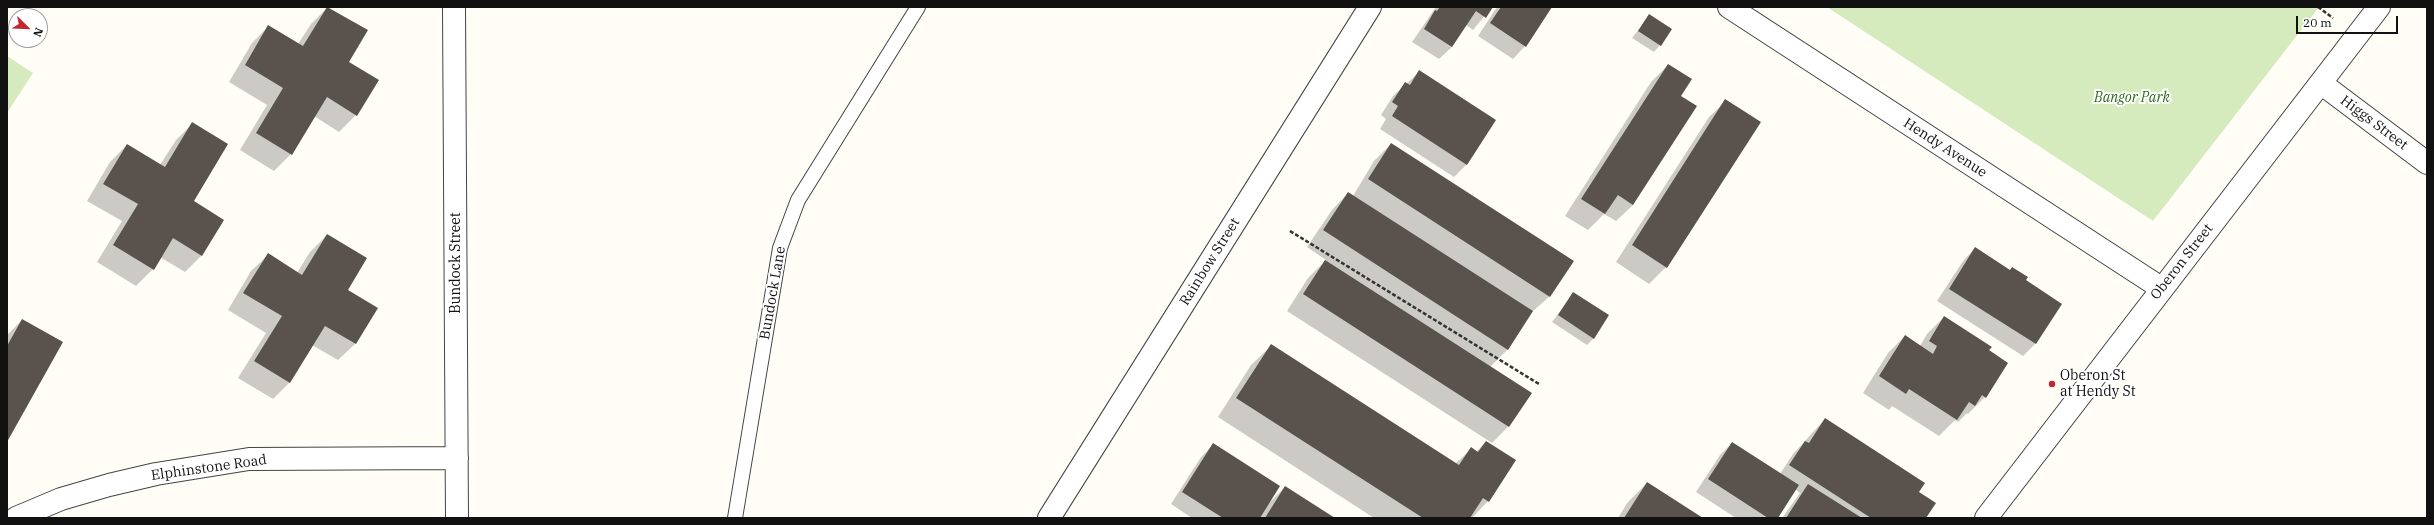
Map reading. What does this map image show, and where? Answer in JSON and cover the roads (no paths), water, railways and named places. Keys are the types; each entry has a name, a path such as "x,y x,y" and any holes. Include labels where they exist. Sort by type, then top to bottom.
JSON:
{"street":[{"name":"Bundock Street","path":"454,7 456,458 458,518"},
{"name":"Rainbow Street","path":"1049,518 1370,7"},
{"name":"Hendy Avenue","path":"1729,7 2161,288"},
{"name":"Oberon Street","path":"1986,518 2161,288 2322,84 2380,7"},
{"name":"Higgs Street","path":"2322,84 2427,163"},
{"name":"Elphinstone Road","path":"16,518 61,500 108,486 156,474 249,459 456,458"}],"lane":[{"name":"Bundock Lane","path":"735,518 780,248 798,200 918,7"}],"place":[{"name":"Oberon St at Hendy St","path":"2052,384"}],"park label":[{"name":"Bangor Park","path":"2132,98"}]}
